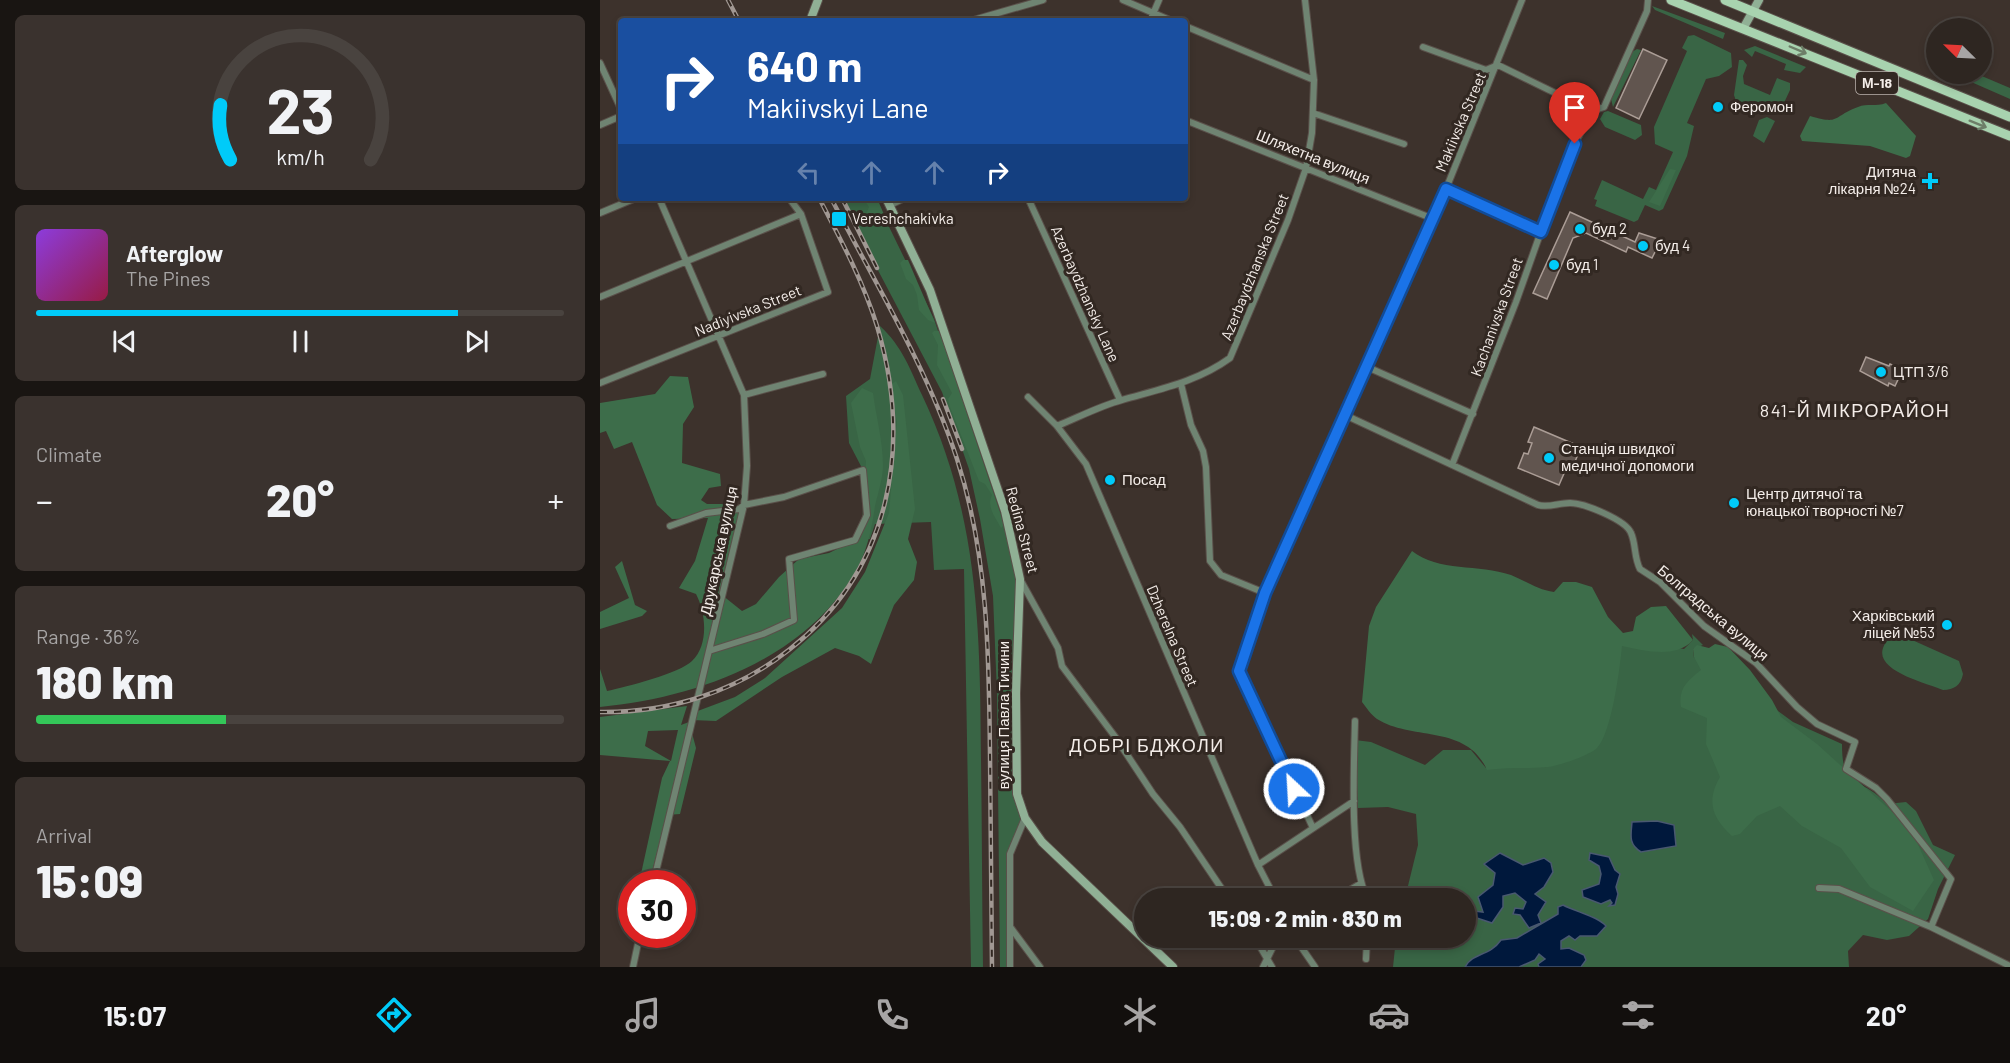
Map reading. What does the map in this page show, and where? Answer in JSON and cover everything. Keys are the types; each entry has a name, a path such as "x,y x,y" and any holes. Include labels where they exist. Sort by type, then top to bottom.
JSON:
{"main road":[{"path":"811,18 818,0"},
{"name":"М-18","path":"1671,0 1744,27 2010,136"},
{"name":"М-18","path":"1725,0 2010,117"},
{"path":"1744,27 1759,0"},
{"name":"Redina Street","path":"888,202 930,290 1005,511 1020,579"},
{"name":"вулиця Павла Тичини","path":"1020,579 1016,693 1017,794 1025,818 1042,842 1173,967"}],"street":[{"path":"980,18 1043,0"},
{"path":"1123,0 1165,18"},
{"path":"1152,18 1159,0"},
{"name":"Azerbaydzhanska Street","path":"1057,426 1120,400 1181,384 1216,369 1230,358 1288,220 1306,168 1313,113 1314,80 1305,0"},
{"name":"Makiivska Street","path":"1313,828 1239,671 1265,593 1431,218 1446,189 1498,65 1522,0"},
{"name":"Kachanivska Street","path":"1452,465 1567,158 1592,111 1604,107 1645,14 1648,0"},
{"path":"1188,27 1314,80"},
{"path":"1423,47 1486,70 1498,65 1592,111"},
{"path":"600,63 618,102"},
{"path":"1313,113 1404,144"},
{"path":"600,125 618,117"},
{"name":"Шляхетна вулиця","path":"1188,121 1431,218"},
{"path":"1446,189 1541,232"},
{"path":"600,213 629,201"},
{"name":"Друкарська вулиця","path":"656,870 744,505 747,466 744,395 660,201"},
{"path":"600,297 801,214 791,201"},
{"name":"Azerbaydzhansky Lane","path":"1029,201 1120,400"},
{"name":"Nadiyivska Street","path":"600,382 828,292 801,214"},
{"path":"1365,366 1473,414"},
{"path":"744,395 823,374"},
{"path":"1181,384 1191,425 1203,451 1206,467 1210,561 1221,575 1265,593"},
{"name":"Dzherelna Street","path":"1028,397 1057,426 1086,464 1270,888"},
{"path":"1345,415 1452,465"},
{"name":"Болградська вулиця","path":"1452,465 1538,506 1547,507 1571,503 1591,508 1627,526 1631,532 1640,569 1660,582 1704,626 1756,663 1797,707 1817,724 1855,742 1846,769 1876,788 1887,799 1951,879 1931,927"},
{"path":"670,526 706,513 739,509 744,505 784,496 863,470 867,515 855,540 789,559 794,620 764,634 709,651"},
{"name":"Redina Street","path":"1020,579 1058,648 1062,666 1116,738 1153,794 1180,827 1221,888"},
{"path":"1355,721 1354,801 1362,888"},
{"path":"1258,865 1354,801"},
{"path":"1010,967 1010,854 1025,818"},
{"path":"1353,888 1360,884"},
{"path":"1819,888 1839,889 1931,927 2010,966"},
{"path":"1010,928 1040,967"},
{"path":"633,967 637,948"},
{"path":"1261,948 1272,967"},
{"path":"1263,967 1272,948"},
{"path":"1302,948 1315,967"},
{"path":"1366,959 1367,948"}],"green space":[{"path":"1652,6 1725,33 1723,39 1655,10"},
{"path":"1694,35 1731,53 1732,67 1719,76 1706,79 1687,123 1694,126 1687,156 1663,209 1659,211 1645,205 1638,220 1634,222 1595,206 1597,200 1594,199 1602,180 1643,199 1649,187 1656,190 1673,152 1655,144 1654,127 1687,51 1682,48 1688,36"},
{"path":"1755,46 1806,67 1800,73 1784,70 1786,64 1755,51 1752,57 1744,50"},
{"path":"1637,49 1641,50 1613,107 1611,99 1632,52"},
{"path":"1739,60 1743,60 1747,65 1743,76 1744,84 1770,95 1777,78 1790,83 1790,90 1783,105 1773,108 1738,107 1734,95"},
{"path":"1992,80 2010,88 2010,99 1976,84 1992,84"},
{"path":"1886,103 1916,136 1910,156 1906,158 1870,146 1802,141 1800,136 1810,116 1832,120 1861,106"},
{"path":"1608,111 1641,125 1642,135 1635,140 1605,127 1600,119 1604,112"},
{"path":"1767,117 1775,121 1764,143 1753,136 1759,120"},
{"path":"1670,169 1676,170 1660,206 1649,202"},
{"path":"842,201 876,201 934,319 1004,523 1017,579 1017,794 1025,818 1010,854 1010,967 1000,967 997,694 993,596 969,469 942,392"},
{"path":"865,201 878,201 888,224 878,224 866,214 869,207"},
{"path":"908,260 935,323 928,320 919,310 913,285 906,279 900,263"},
{"path":"880,326 900,350 941,440 955,484 965,529 977,618 981,710 983,967 971,967 964,569 934,570 931,522 875,524 870,539 855,540 867,513 863,470 849,443 846,396 870,379"},
{"path":"939,331 945,347 1004,525 1001,528 991,508 992,495 985,484 979,481 950,407 948,399 952,393 937,365 938,345 932,333"},
{"path":"670,376 688,377 694,407 683,424 682,463 720,474 721,486 709,488 701,500 707,504 733,504 742,513 722,595 742,611 756,604 779,577 799,559 829,553 855,540 862,525 866,461 860,447 851,403 862,388 873,393 883,456 882,475 871,530 858,567 837,599 811,626 780,649 747,668 711,683 637,702 600,707 600,669 607,691 652,679 686,666 697,654 703,638 704,619 696,594 679,588 695,561 708,518 672,519 657,505 632,442 614,449 606,431 600,433 600,403 655,394"},
{"path":"896,381 903,395 915,509 908,539 917,562 914,580 894,605 871,664 859,656 835,648 782,677 716,721 692,720 695,712 735,697 765,678 842,608 865,572 889,513 897,422 890,385"},
{"path":"1412,551 1422,558 1446,565 1511,575 1548,591 1554,592 1563,582 1576,582 1592,587 1608,617 1623,633 1633,631 1636,617 1651,607 1666,606 1693,640 1678,650 1669,652 1622,646 1611,714 1602,740 1593,751 1551,766 1487,770 1478,756 1466,746 1453,739 1391,726 1377,719 1362,702 1369,626 1376,607"},
{"path":"622,561 635,605 647,611 642,616 600,629 600,612 629,598 615,567"},
{"path":"1692,634 1703,645 1693,649 1694,658 1698,652 1793,722 1842,744 1845,770 1854,781 1869,789 1887,804 1906,802 1916,811 1933,845 1955,855 1938,889 1928,919 1909,936 1887,940 1863,935 1848,951 1849,967 1393,967 1395,948 1476,948 1476,888 1407,888 1418,845 1416,814 1388,807 1358,808 1355,740 1371,742 1425,765 1443,750 1471,750 1486,768 1532,767 1622,638 1684,649 1693,640"},
{"path":"1901,635 1959,661 1963,674 1959,684 1954,688 1943,690 1894,670 1883,656 1883,648 1890,638"},
{"path":"1715,644 1728,647 1750,670 1772,700 1781,717 1817,744 1911,829 1934,880 1913,911 1870,887 1841,848 1802,826 1780,806 1757,816 1740,834 1732,836 1720,823 1712,801 1720,777 1706,744 1707,718 1681,707 1680,701 1682,690 1701,670 1694,657 1693,649 1697,645 1709,648"},
{"path":"687,706 681,725 689,722 696,748 680,814 667,815 652,870 642,870 662,778 670,761 600,755 600,717","holes":["678,730 671,761 645,746 648,731"]}],"water":[{"path":"1657,821 1674,825 1676,846 1641,852 1632,842 1632,822"},
{"path":"1500,853 1523,865 1544,858 1551,863 1553,872 1544,887 1535,894 1546,902 1538,915 1541,923 1529,928 1520,915 1513,914 1515,908 1523,909 1526,902 1515,893 1503,896 1503,907 1492,923 1476,918 1476,911 1483,912 1478,897 1493,885 1495,873 1484,864"},
{"path":"1590,853 1609,857 1615,870 1620,874 1616,887 1618,894 1615,905 1609,906 1612,903 1610,900 1601,904 1583,897 1582,890 1599,884 1601,874 1599,866 1589,860"},
{"path":"1563,905 1592,917 1606,926 1597,936 1580,936 1575,940 1569,936 1561,941 1561,949 1569,948 1584,955 1586,960 1581,967 1539,967 1538,964 1545,959 1539,954 1535,960 1519,967 1465,967 1472,959 1492,949 1501,940 1517,938 1558,914 1558,907"}],"building":[{"path":"1643,49 1667,60 1639,119 1616,108"},
{"path":"1570,212 1635,242 1639,233 1658,239 1659,244 1652,258 1628,247 1626,252 1586,233 1573,238 1547,299 1533,293"},
{"name":"ЦТП 3/6","path":"1866,357 1897,367 1895,370 1901,373 1895,386 1889,383 1888,386 1860,371"},
{"name":"Станція швидкої медичної допомоги","path":"1534,427 1581,447 1574,464 1569,462 1559,485 1518,468 1524,453 1528,454 1532,443 1528,442"}],"railway":[{"path":"728,0 737,18"},
{"path":"600,712 651,709 701,697 747,677 769,664 790,649 824,617 851,582 871,544 885,503 892,460 893,416 888,371 877,326 865,293 821,201"},
{"path":"833,201 916,358 931,391 957,459 975,532 985,605 989,679 992,967"},
{"path":"844,201 877,268"},
{"path":"943,399 962,449"}],"place":[{"name":"Феромон","path":"1718,107"},
{"name":"Дитяча лікарня №24","path":"1930,181"},
{"name":"Vereshchakivka","path":"839,219"},
{"name":"буд 2","path":"1580,229"},
{"name":"буд 4","path":"1643,246"},
{"name":"буд 1","path":"1554,265"},
{"name":"ЦТП 3/6","path":"1881,372"},
{"name":"Станція швидкої медичної допомоги","path":"1549,458"},
{"name":"Посад","path":"1110,480"},
{"name":"Центр дитячої та юнацької творчості №7","path":"1734,503"},
{"name":"Харківський ліцей №53","path":"1947,625"}],"district":[{"name":"841-Й МІКРОРАЙОН","path":"1855,411"},
{"name":"ДОБРІ БДЖОЛИ","path":"1147,746"}],"route":[{"path":"1294,789 1239,671 1265,593 1431,218 1446,189 1541,232 1567,158 1575,144"}]}
